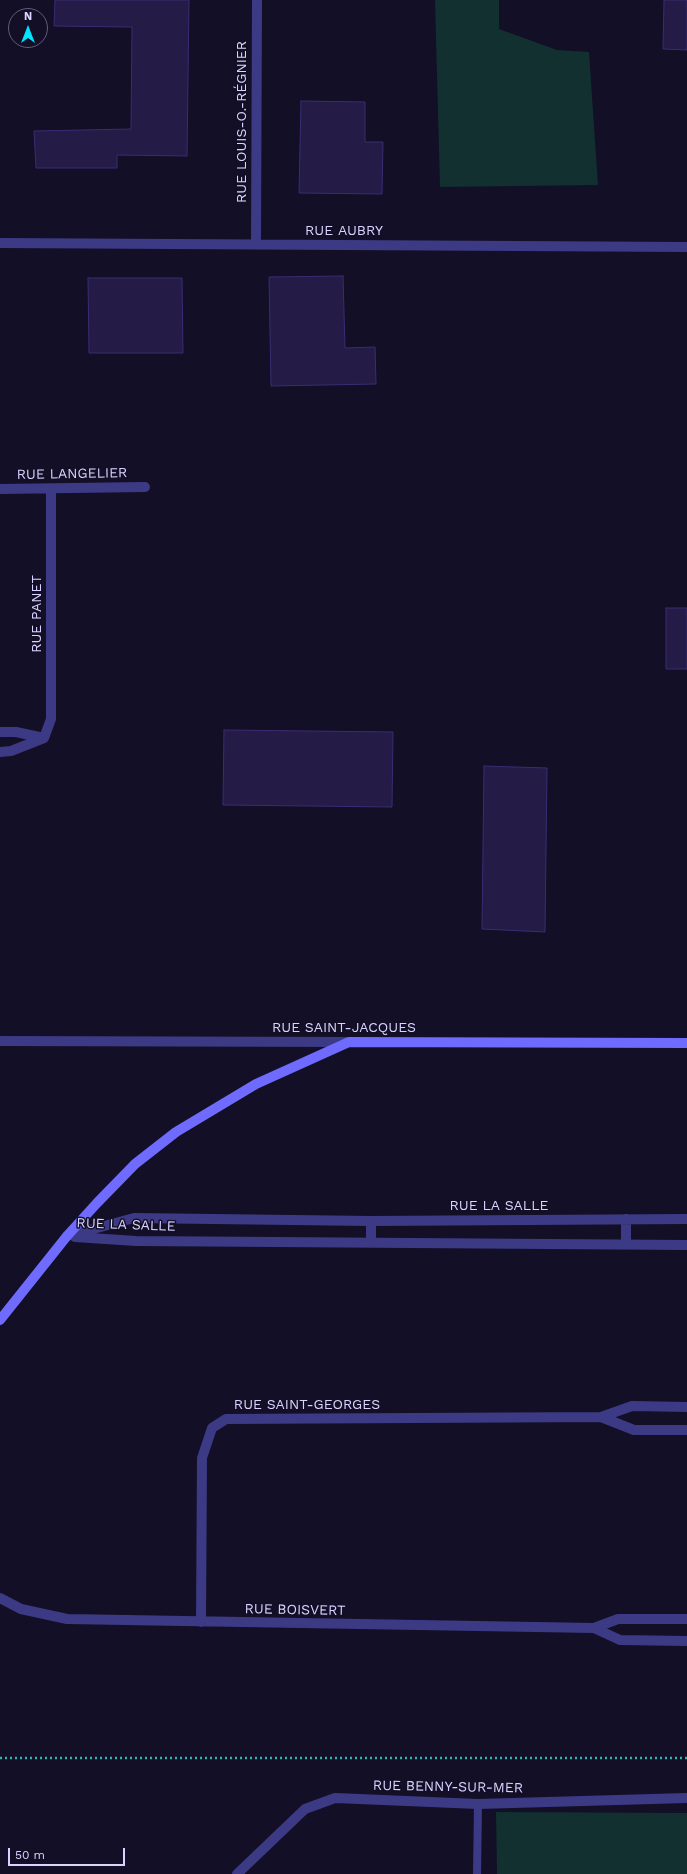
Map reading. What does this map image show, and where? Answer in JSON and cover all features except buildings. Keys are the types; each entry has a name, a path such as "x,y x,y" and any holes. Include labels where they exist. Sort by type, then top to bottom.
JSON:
{"main road":[{"name":"RUE SAINT-JACQUES","path":"349,1042 687,1043"},
{"path":"0,1320 67,1236 135,1164 176,1132 256,1084 349,1042"}],"street":[{"name":"RUE LOUIS-O.-RÉGNIER","path":"256,244 257,0"},
{"name":"RUE AUBRY","path":"0,243 687,247"},
{"name":"RUE LANGELIER","path":"0,489 51,490 145,487"},
{"name":"RUE PANET","path":"44,738 51,719 51,490"},
{"path":"0,732 16,732 44,738"},
{"path":"0,752 11,751 44,738"},
{"name":"RUE SAINT-JACQUES","path":"0,1041 349,1042"},
{"name":"RUE LA SALLE","path":"67,1236 134,1218 371,1220 687,1219"},
{"path":"626,1219 626,1244"},
{"path":"371,1220 371,1241"},
{"name":"RUE LA SALLE","path":"67,1236 136,1241 371,1241 687,1245"},
{"name":"RUE SAINT-GEORGES","path":"201,1622 202,1458 212,1428 226,1419 601,1417 632,1406 687,1407"},
{"name":"RUE SAINT-GEORGES","path":"601,1417 634,1430 687,1430"},
{"name":"RUE BOISVERT","path":"0,1598 21,1609 67,1619 594,1628 618,1619 687,1619"},
{"name":"RUE BOISVERT","path":"594,1628 620,1640 687,1641"},
{"name":"RUE BENNY-SUR-MER","path":"237,1874 305,1809 335,1798 478,1804 687,1798"}],"lane":[{"path":"477,1874 478,1804"}],"path":[{"path":"0,1758 687,1758"}],"green space":[{"path":"435,0 499,0 499,29 557,50 589,52 598,185 440,187"},
{"path":"496,1812 687,1813 687,1874 497,1874"}]}
